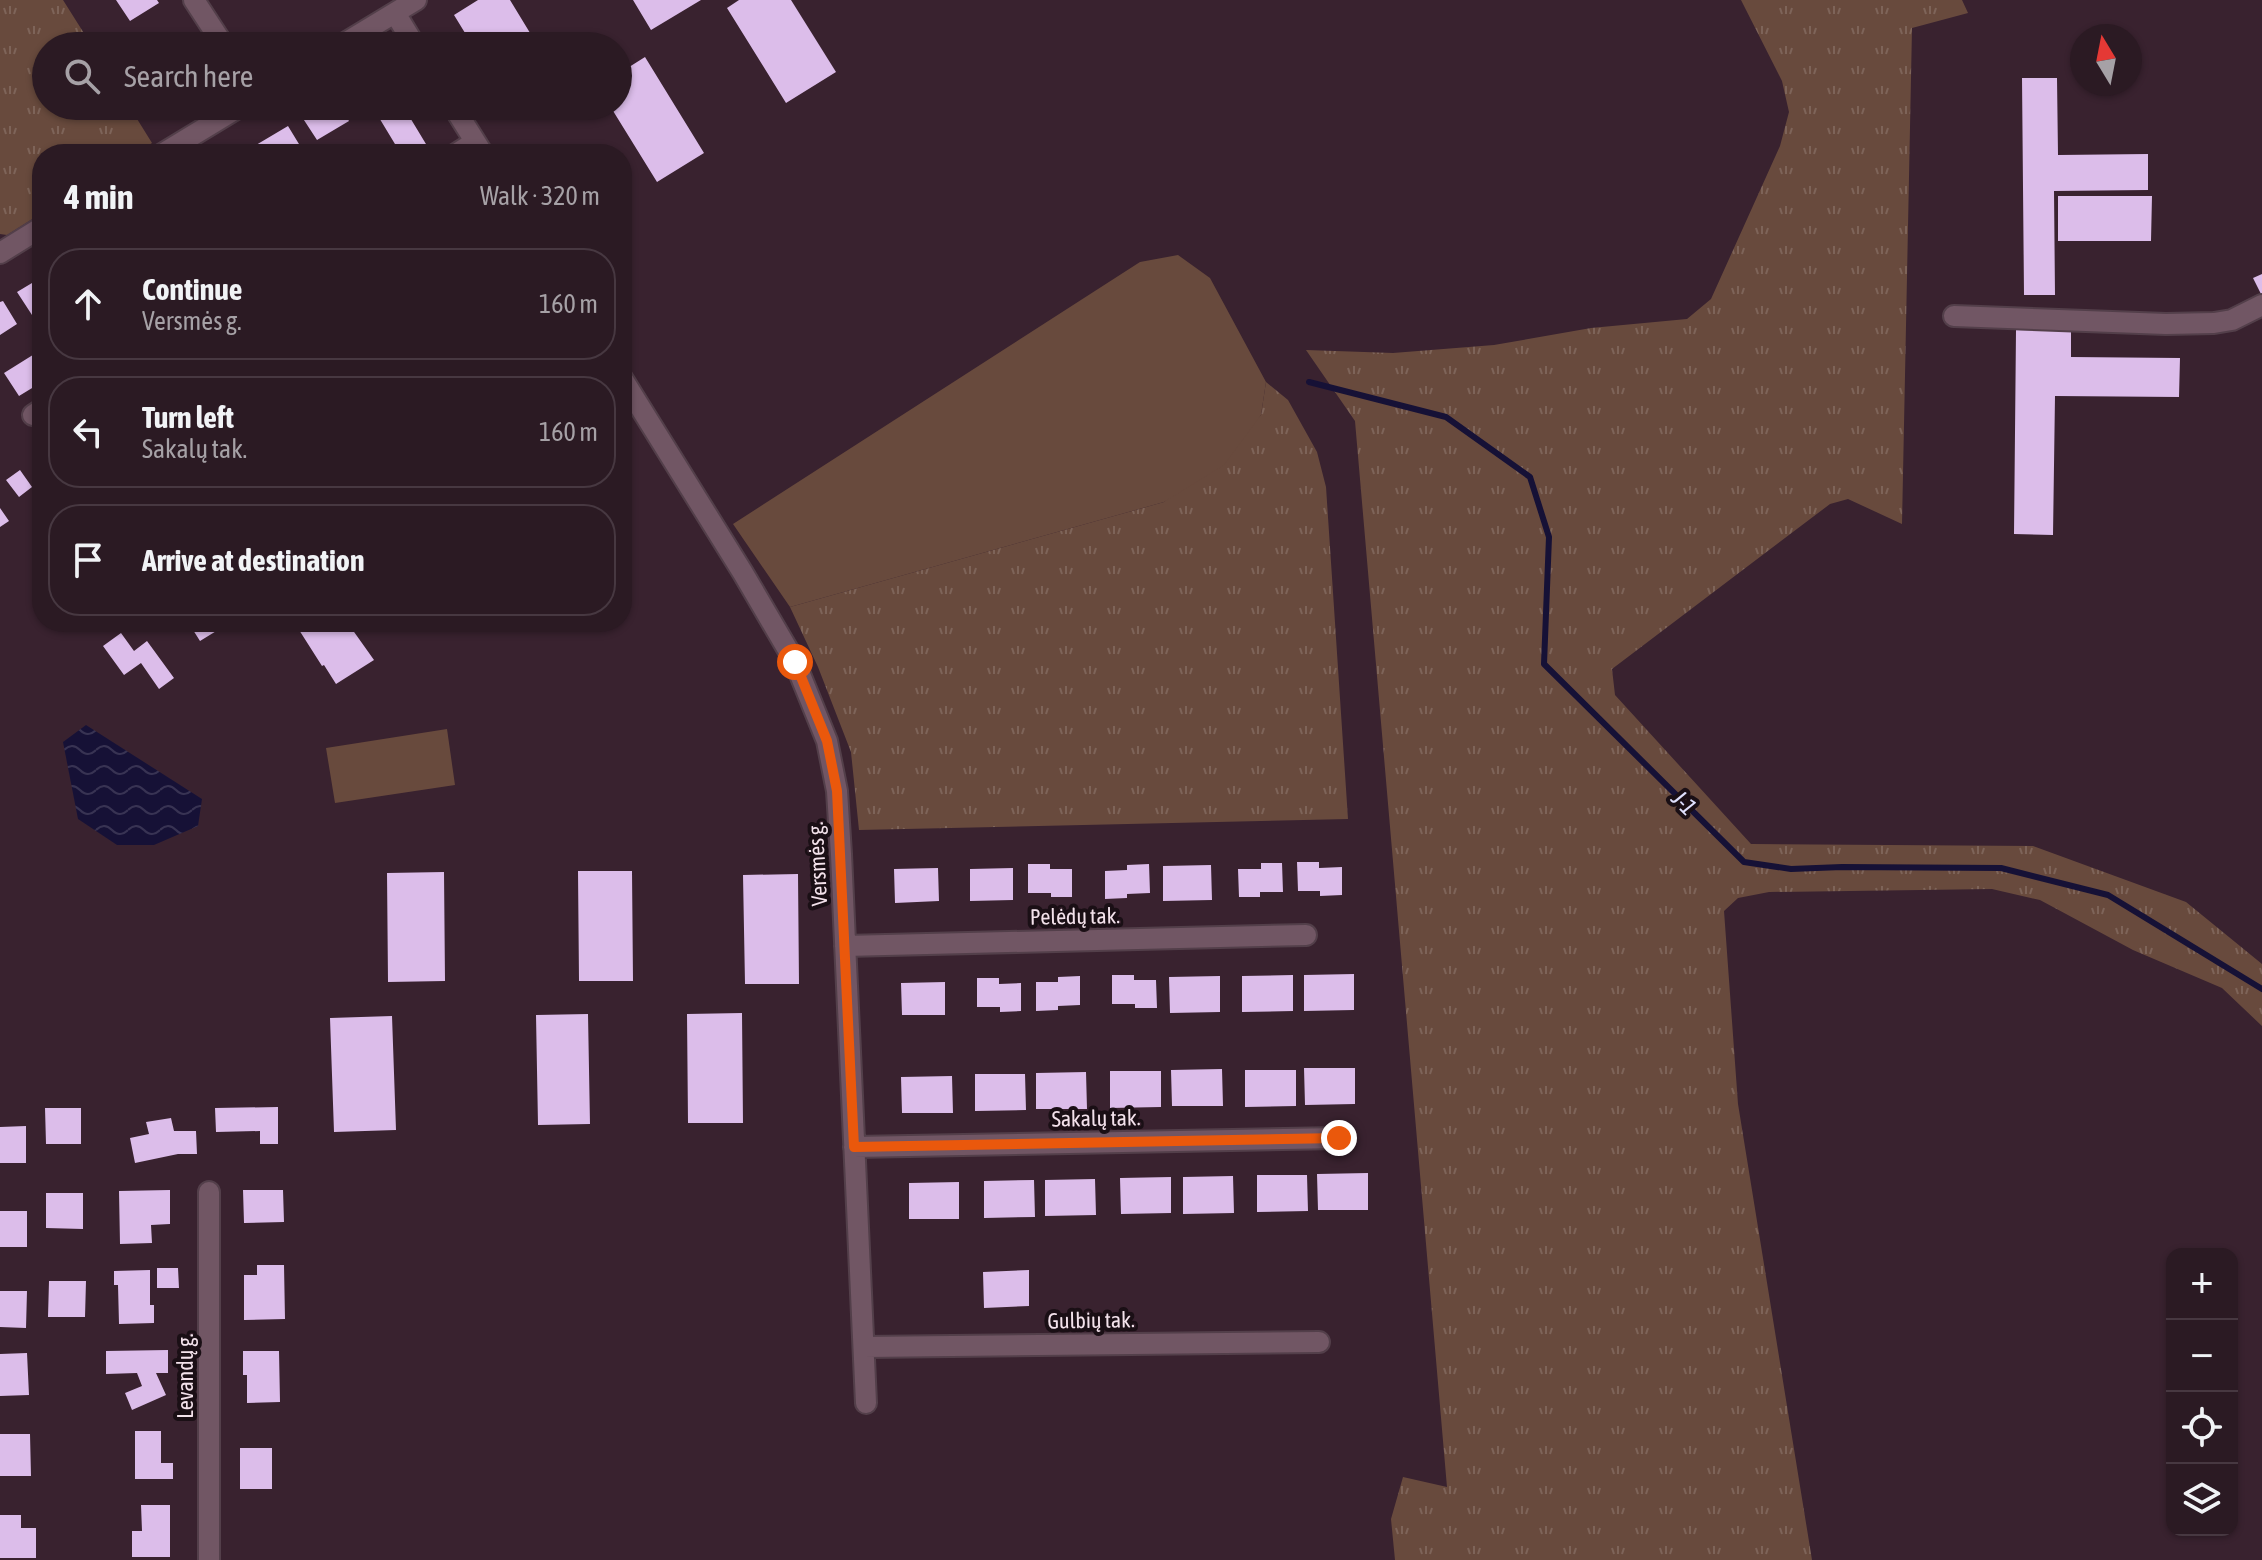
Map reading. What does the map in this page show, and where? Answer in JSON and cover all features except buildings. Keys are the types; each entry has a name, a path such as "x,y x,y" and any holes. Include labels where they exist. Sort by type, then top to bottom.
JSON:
{"street":[{"path":"194,0 215,32"},
{"path":"363,32 416,0"},
{"path":"395,13 407,32"},
{"path":"178,144 218,120"},
{"path":"462,120 477,144"},
{"path":"0,253 32,233"},
{"path":"1954,316 2214,323 2232,320 2262,305"},
{"name":"Versmės g.","path":"632,394 795,662 827,741 837,791 866,1403"},
{"name":"Pelėdų tak.","path":"845,946 1306,935"},
{"name":"Sakalų tak.","path":"854,1147 1339,1138"},
{"name":"Levandų g.","path":"209,1192 209,1560"},
{"name":"Gulbių tak.","path":"864,1347 1319,1342"}],"green space":[{"path":"0,0 63,0 83,32 32,32 32,120 138,120 152,143 32,144 32,219 7,235 0,234"},
{"path":"1741,0 1962,0 1968,13 1912,28 1902,524 1848,499 1830,504 1612,669 1615,695 1751,844 2033,846 2186,902 2262,964 2262,1026 2222,988 2133,950 2040,900 1992,889 1769,892 1738,898 1724,911 1738,1104 1812,1560 1395,1560 1391,1519 1403,1477 1447,1487 1355,421 1306,350 1393,353 1494,345 1591,328 1687,319 1711,299 1780,146 1789,112 1782,81"},
{"path":"1178,255 1210,278 1266,382 1261,415 1224,465 1164,502 790,607 733,524 1140,262"},
{"path":"1266,382 1288,400 1317,452 1326,487 1348,819 859,830 851,752 818,667 790,607 1164,502 1261,415"},
{"path":"447,729 455,785 335,803 326,748"}],"water":[{"path":"86,725 202,799 198,826 154,845 117,845 78,819 63,742"}],"waterway":[{"name":"J-1","path":"1309,382 1446,417 1530,477 1549,537 1544,664 1744,862 1791,869 2001,868 2108,895 2262,989"}],"route":[{"path":"795,662 827,741 837,791 854,1147 1339,1138"}]}
